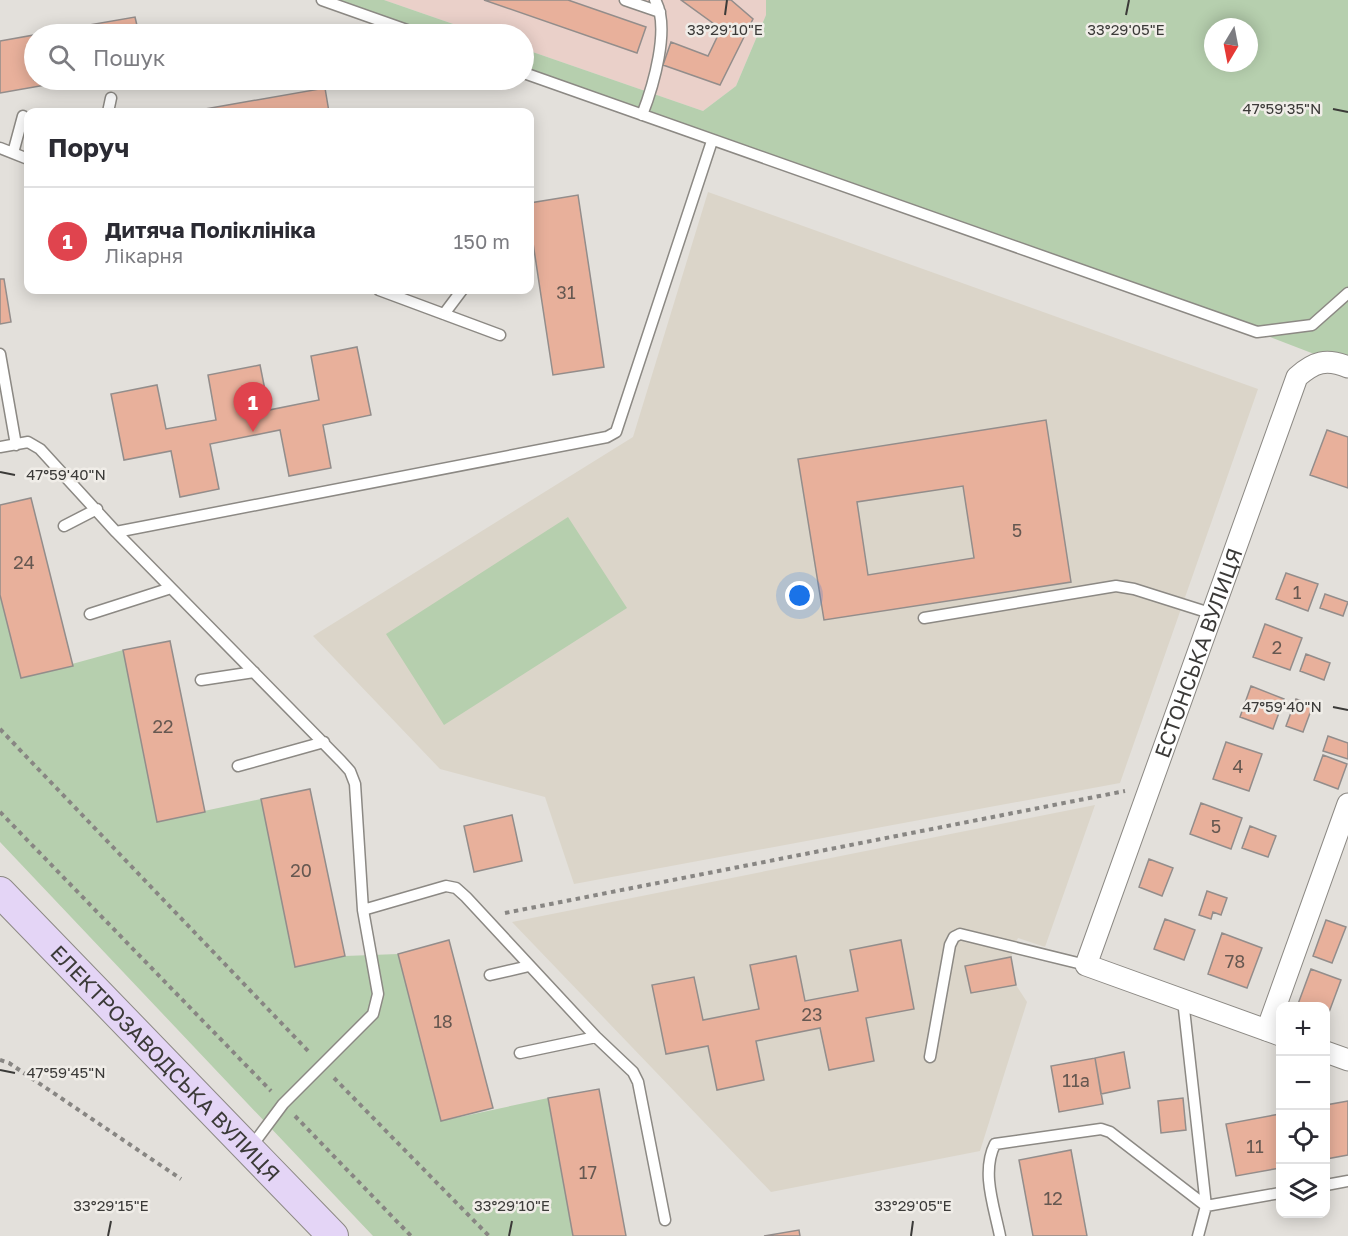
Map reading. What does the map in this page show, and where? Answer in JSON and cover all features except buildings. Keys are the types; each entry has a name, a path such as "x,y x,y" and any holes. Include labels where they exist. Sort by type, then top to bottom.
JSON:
{"main road":[{"name":"ЕЛЕКТРОЗАВОДСЬКА ВУЛИЦЯ","path":"0,892 333,1236"}],"street":[{"name":"ЕСТОНСЬКА ВУЛИЦЯ","path":"1086,965 1297,377 1311,364 1340,364"},
{"path":"1086,965 1274,1033 1348,804"},
{"path":"1330,1053 1348,1060"}],"lane":[{"path":"322,0 390,24"},
{"path":"625,0 660,12"},
{"path":"642,115 652,82 663,25 655,0"},
{"path":"534,77 1257,332 1312,325 1348,293"},
{"path":"109,108 111,98"},
{"path":"13,153 23,116"},
{"path":"116,532 446,470 608,437 616,432 712,141"},
{"path":"0,148 24,157"},
{"path":"390,294 500,335"},
{"path":"444,314 459,294"},
{"path":"0,354 16,445"},
{"path":"0,447 35,444 116,532 324,742 350,771 355,784 363,910 378,994 377,1005 373,1014 284,1104 249,1150"},
{"path":"64,526 97,509"},
{"path":"924,618 1116,586 1134,589 1212,614"},
{"path":"90,614 171,588"},
{"path":"201,680 254,672"},
{"path":"238,766 324,742"},
{"path":"363,910 446,886 456,888 596,1037 633,1072 638,1082 665,1220"},
{"path":"930,1056 950,945 960,934 1086,965"},
{"path":"489,975 529,966"},
{"path":"1183,1000 1206,1206 1198,1236"},
{"path":"520,1053 596,1037"},
{"path":"1000,1236 988,1173 988,1158 995,1144 1090,1129 1110,1132 1206,1206 1276,1194"},
{"path":"1330,1184 1348,1180"}],"path":[{"path":"0,729 321,1065 489,1236"},
{"path":"484,918 1151,786"},
{"path":"0,812 411,1236"},
{"path":"0,1060 9,1063 181,1179"}],"shaded area":[{"path":"384,0 766,0 766,15 736,86 703,111 534,52 534,24 453,24"},
{"path":"708,192 1258,389 1120,783 574,884 545,797 440,769 313,636 633,437"},
{"path":"1095,805 1045,947 1018,938 1014,946 1011,958 1016,985 1027,1002 980,1151 771,1192 512,922"}],"green space":[{"path":"322,0 384,0 453,24 390,24"},
{"path":"766,0 1348,0 1348,367 1257,332 534,77 534,52 703,111 736,86 766,15"},
{"path":"568,517 627,608 444,725 386,634"},
{"path":"0,595 21,678 123,650 157,821 261,799 295,966 345,956 398,954 441,1121 548,1098 573,1236 373,1236 0,842"}],"place":[{"name":"Дитяча Поліклініка","path":"253,432"}]}
